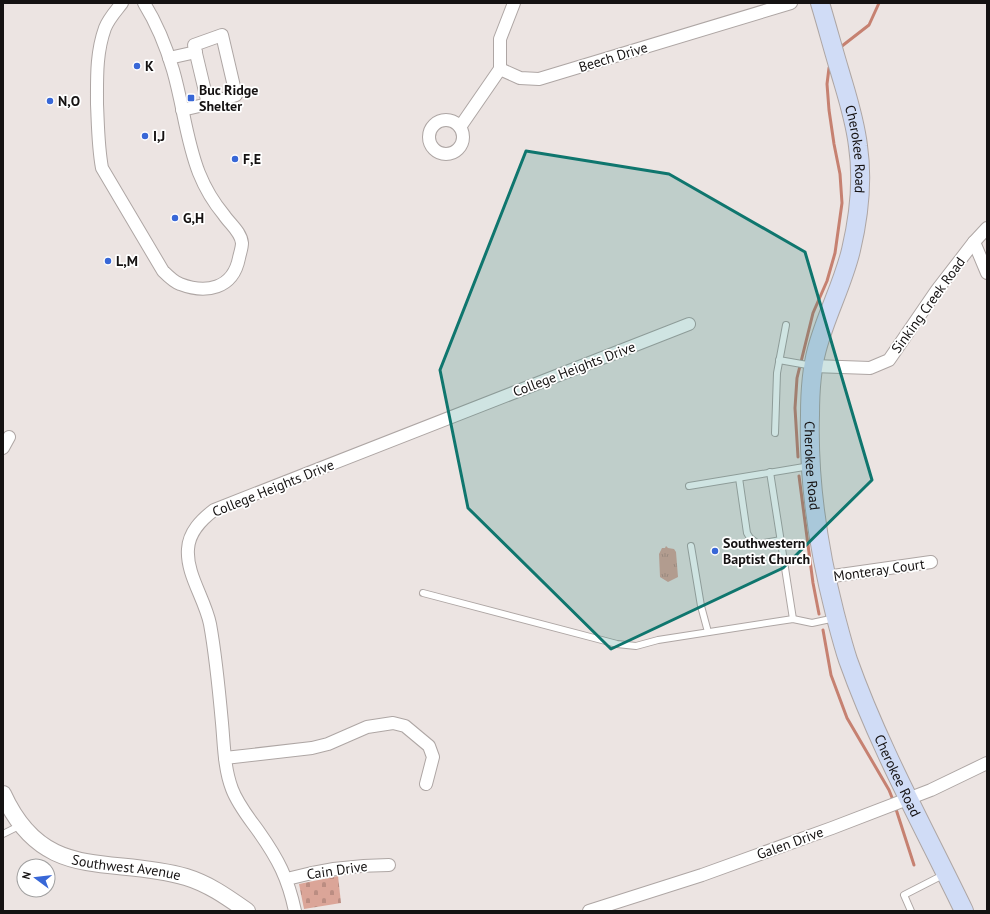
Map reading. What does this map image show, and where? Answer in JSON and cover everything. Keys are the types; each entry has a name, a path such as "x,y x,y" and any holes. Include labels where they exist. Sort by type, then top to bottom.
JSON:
{"main road":[{"name":"Cherokee Road","path":"820,3 852,111 859,148 860,172 859,209 851,252 822,332 813,366 810,418 812,466 817,522 826,577 847,658 863,700 908,800 946,873 963,911"}],"street":[{"path":"122,3 112,15 106,27 98,51 99,151 102,168 163,272 178,284 203,289 218,287 233,274 238,262 242,242 239,234 223,215 207,189 200,174 192,150 169,58 156,24 144,3"},
{"path":"460,127 500,70 500,39 514,3"},
{"name":"Beech Drive","path":"500,70 520,78 539,79 791,3"},
{"path":"182,110 237,99 222,35 194,44 208,104"},
{"path":"169,58 196,52"},
{"name":"Sinking Creek Road","path":"813,366 870,368 889,360 937,290 974,242 987,228"},
{"path":"974,242 987,273"},
{"name":"College Heights Drive","path":"295,911 287,879 278,861 237,801 231,788 225,758 217,663 209,621 189,563 189,542 194,529 202,519 214,510 689,324"},
{"name":"Monteray Court","path":"826,577 931,562"},
{"path":"225,758 312,748 328,744 367,727 393,723 405,726 429,746 433,757 426,784"},
{"name":"Galen Drive","path":"589,911 702,875 908,800 987,763"},
{"name":"Southwest Avenue","path":"3,794 12,812 21,825 37,841 57,854 90,863 160,871 190,878 222,893 247,911"},
{"name":"Cain Drive","path":"287,879 338,868 389,864"}],"lane":[{"path":"775,433 779,360 786,325"},
{"path":"779,360 813,366"},
{"path":"689,486 812,466"},
{"path":"770,472 793,619"},
{"path":"739,478 747,533 750,538 758,544 781,540"},
{"path":"691,546 701,606 708,632"},
{"path":"423,593 617,644 636,646 658,640 793,619 812,623 836,617"},
{"path":"3,834 21,825"},
{"path":"911,911 904,895 946,873"}],"highlighted area":[{"path":"526,151 669,174 805,252 872,480 783,568 611,649 468,508 440,370"}],"green space":[{"path":"666,546 674,549 676,552 678,577 668,582 660,577 659,554 662,548 665,548"},
{"path":"338,876 341,903 304,909 299,884"}],"waterway":[{"path":"842,46 869,25 879,3"},
{"path":"798,457 795,408 797,378 813,313 827,281 835,253 842,203 840,174 829,110 827,84 829,68"},
{"path":"799,476 813,583 819,614"},
{"path":"823,630 831,675 847,718 889,790 893,800"},
{"path":"895,806 914,865"}],"place":[{"name":"K","path":"137,66"},
{"name":"Buc Ridge Shelter","path":"191,98"},
{"name":"N,O","path":"50,101"},
{"name":"I,J","path":"145,136"},
{"name":"F,E","path":"235,159"},
{"name":"G,H","path":"175,218"},
{"name":"L,M","path":"108,261"},
{"name":"Southwestern Baptist Church","path":"715,551"}]}
